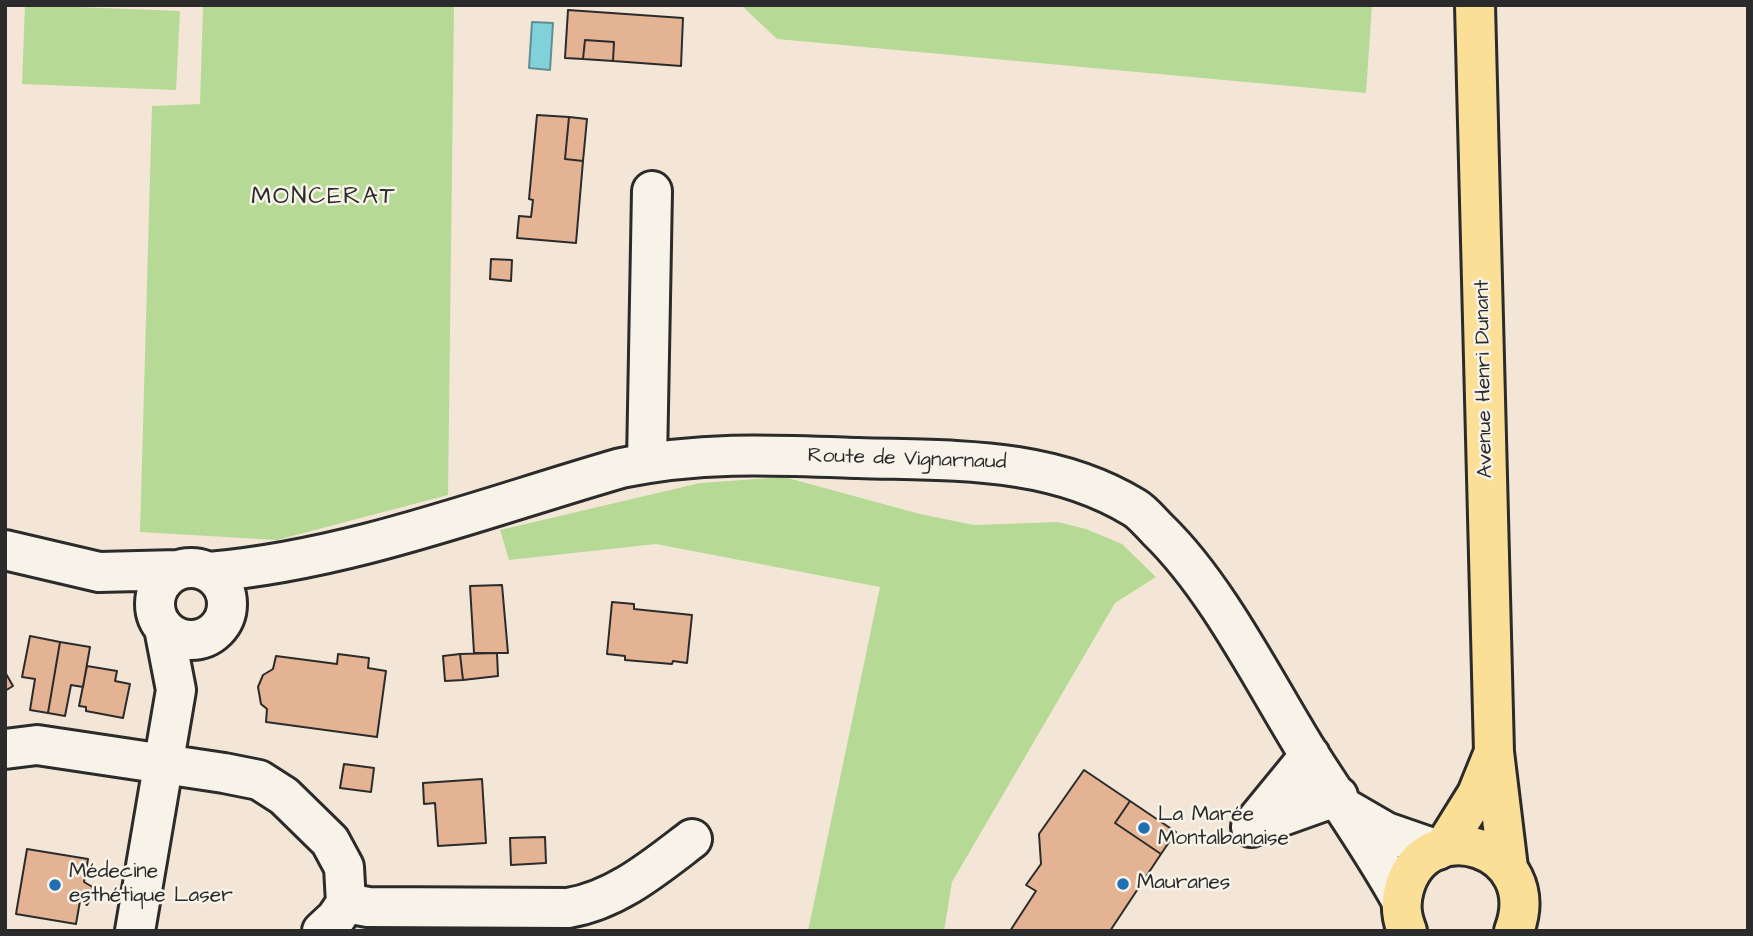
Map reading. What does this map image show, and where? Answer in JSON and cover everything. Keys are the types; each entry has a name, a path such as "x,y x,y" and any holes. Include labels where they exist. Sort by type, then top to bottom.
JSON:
{"main road":[{"name":"Avenue Henri Dunant","path":"1475,5 1494,752 1508,868 1519,892 1521,925"},
{"name":"Avenue Henri Dunant","path":"1400,918 1407,879 1419,861 1441,848 1477,794 1494,752"},
{"path":"1441,848 1465,846 1486,850 1508,868"}],"street":[{"path":"647,462 652,191"},
{"name":"Route de Vignarnaud","path":"5,550 99,572 255,569 314,557 647,462 724,454 979,462 1023,466 1069,477 1136,509 1174,545 1211,597 1343,803 1400,918"},
{"name":"Route de Vignarnaud","path":"176,690 217,627 264,585 314,557"},
{"path":"135,931 176,690 155,607 160,584 193,571 224,587 227,609 217,627 191,640 172,635 161,623"},
{"name":"Route de Vignarnaud","path":"99,572 161,623"},
{"path":"5,749 37,745 259,780 308,816 330,841 344,867 334,917 386,908 568,908 585,905 635,882 692,838"},
{"path":"1310,755 1251,827 1343,803"},
{"name":"Route de Vignarnaud","path":"1343,803 1386,832 1441,848"}],"green space":[{"path":"25,5 180,11 176,90 22,84"},
{"path":"203,5 454,5 448,495 277,540 140,532 152,106 200,104"},
{"path":"741,5 1372,5 1366,93 777,39"},
{"path":"784,477 920,514 974,525 1058,522 1086,529 1122,544 1156,577 1115,603 952,882 944,931 808,931 880,587 656,544 509,560 500,530 700,483"}],"water":[{"path":"532,22 553,23 550,70 529,68"}],"building":[{"path":"568,10 683,18 681,66 613,61 614,42 585,40 583,59 565,58"},
{"path":"585,40 614,42 613,61 583,59"},
{"path":"537,115 569,117 565,159 583,161 576,243 517,238 519,216 531,217 533,200 529,199"},
{"path":"569,117 587,119 583,161 565,159"},
{"path":"491,259 512,260 511,281 490,279"},
{"path":"502,585 508,653 474,653 470,586"},
{"path":"612,602 634,604 634,609 692,615 687,663 625,660 625,656 607,654"},
{"path":"30,636 60,642 48,713 30,710 35,679 22,677"},
{"path":"60,642 90,647 83,687 71,685 65,716 48,713"},
{"path":"497,653 498,676 463,680 460,654"},
{"path":"338,654 369,658 368,668 386,671 377,737 266,722 267,709 261,704 258,687 263,675 273,669 276,656 337,664"},
{"path":"460,654 463,680 445,681 443,656"},
{"path":"87,666 117,671 115,681 130,684 123,718 86,711 86,707 79,706"},
{"path":"5,672 13,686 5,691"},
{"path":"344,764 374,768 371,792 340,788"},
{"path":"1084,770 1130,801 1115,823 1161,854 1110,931 1010,931 1036,891 1026,885 1041,864 1039,834"},
{"path":"482,779 486,843 438,846 435,803 424,804 423,783"},
{"path":"1130,801 1176,832 1161,854 1115,823"},
{"path":"545,837 546,863 511,865 510,838"},
{"name":"Médecine esthétique Laser","path":"27,849 88,859 84,882 96,889 87,905 80,901 76,924 16,914"}],"place":[{"name":"La Marée Montalbanaise","path":"1144,828"},
{"name":"Mauranes","path":"1123,884"},
{"name":"Médecine esthétique Laser","path":"55,885"}],"district":[{"name":"MONCERAT","path":"324,198"}]}
